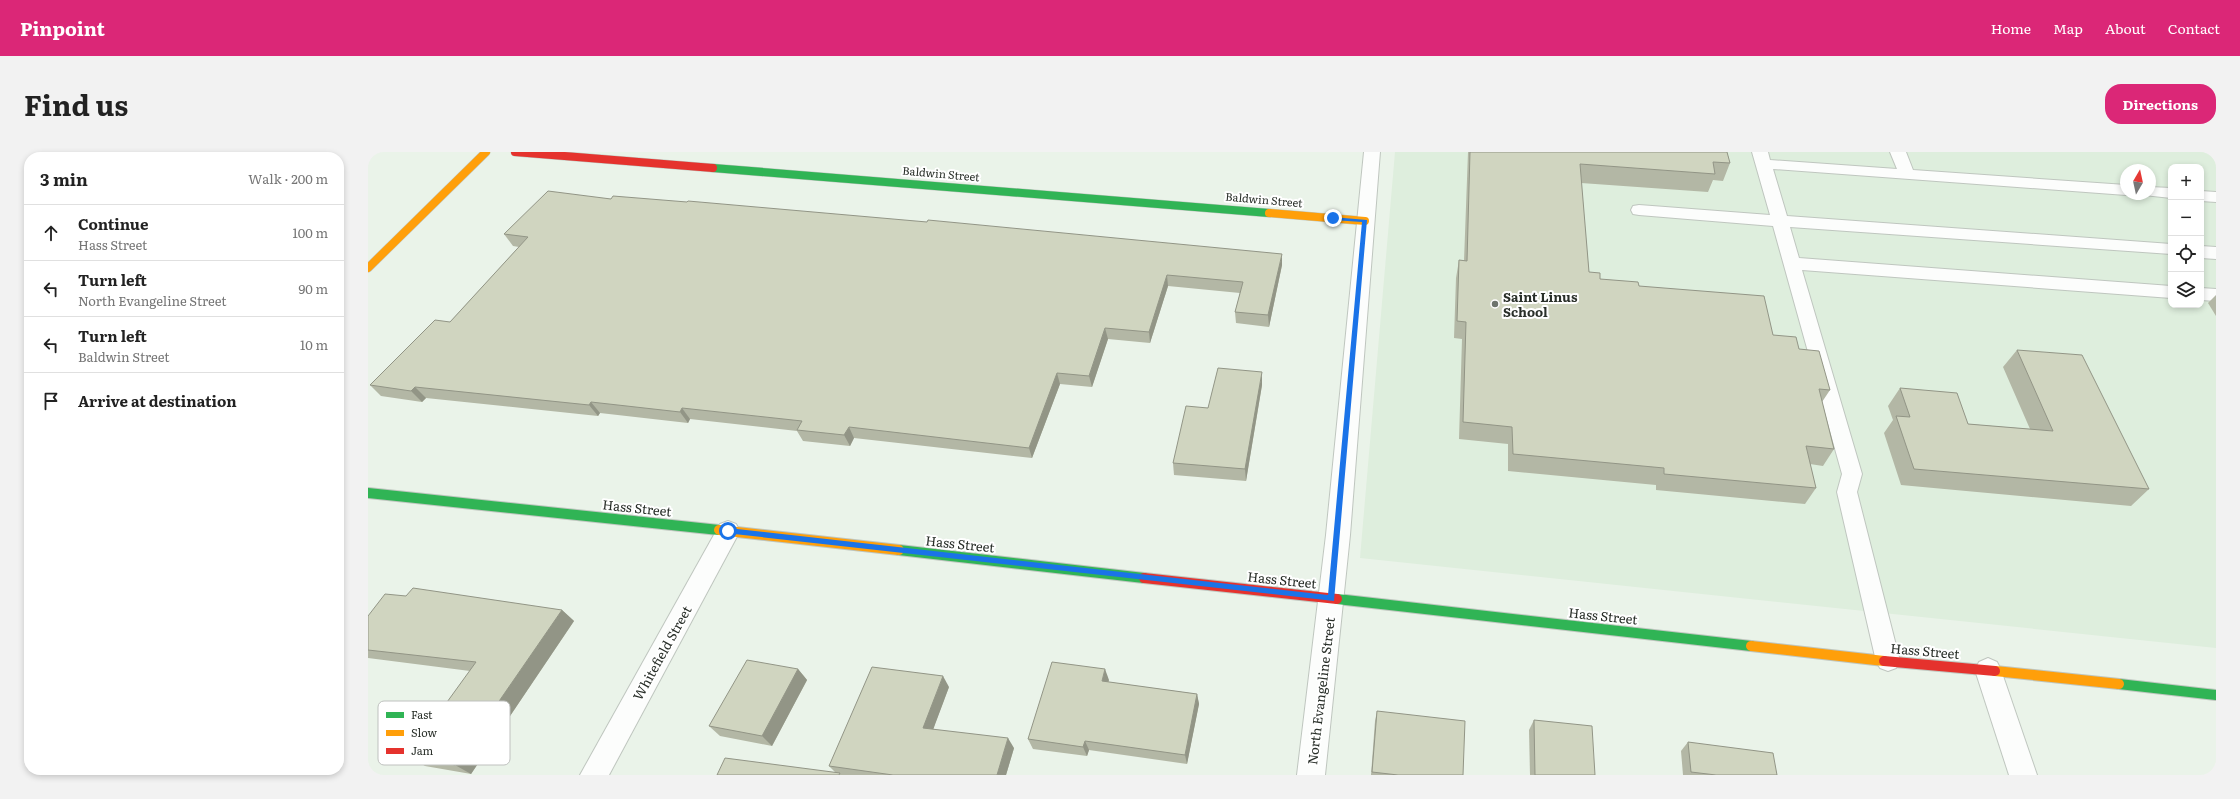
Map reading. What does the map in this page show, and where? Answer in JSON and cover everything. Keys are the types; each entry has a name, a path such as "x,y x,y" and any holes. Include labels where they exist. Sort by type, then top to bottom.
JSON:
{"street":[{"path":"368,268 486,152"},
{"name":"Baldwin Street","path":"515,152 1364,220"},
{"name":"North Evangeline Street","path":"1311,775 1331,598 1364,220 1372,152"},
{"name":"Hass Street","path":"368,493 728,531 1888,661 1988,670 2216,695"},
{"name":"Whitefield Street","path":"594,775 728,531"},
{"path":"1988,670 2023,775"}],"lane":[{"path":"1898,152 1907,174"},
{"path":"1888,661 1846,492 1852,474 1762,158 1907,174 2120,190"},
{"path":"2156,192 2168,193"},
{"path":"2204,196 2216,197"},
{"path":"1639,210 2168,250"},
{"path":"2204,252 2216,253"},
{"path":"1791,263 2168,292"},
{"path":"2204,294 2216,295"}],"shaded area":[{"path":"1395,152 2216,152 2216,648 1360,558"}],"building":[{"path":"1470,152 1727,152 1730,163 1713,162 1715,174 1580,164 1589,272 1600,273 1600,279 1638,282 1639,286 1764,296 1773,335 1796,337 1799,349 1819,351 1830,390 1819,389 1834,449 1806,446 1816,488 1664,474 1664,468 1513,454 1512,427 1463,422 1466,322 1457,321 1459,260 1467,261"},
{"path":"548,191 611,199 613,196 688,201 927,222 928,220 1282,254 1268,315 1235,312 1243,282 1167,275 1149,332 1105,328 1089,376 1057,373 1029,448 849,427 844,435 797,430 802,421 682,408 680,412 591,402 589,405 415,387 411,391 370,385 435,320 450,322 528,237 504,234"},
{"path":"2017,350 2082,355 2149,489 1914,469 1896,416 1910,417 1900,388 1957,393 1968,424 2053,431"},
{"path":"1218,368 1262,372 1245,469 1173,463 1186,406 1208,408"},
{"path":"413,588 562,610 499,701 448,701 476,662 368,650 368,616 385,594 406,596"},
{"path":"747,660 798,669 762,736 709,726"},
{"path":"1052,662 1105,669 1102,681 1197,694 1185,755 1085,741 1083,747 1028,739"},
{"path":"872,667 943,676 923,728 1008,738 997,775 893,775 829,766"},
{"path":"1377,711 1465,721 1463,775 1398,775 1372,772"},
{"path":"1534,720 1592,726 1595,775 1535,775"},
{"path":"1688,742 1773,753 1777,775 1716,775 1691,772"},
{"path":"725,758 840,773 839,775 717,775"}],"traffic: fast":[{"path":"713,168 1269,213"},
{"path":"368,493 719,530"},
{"path":"899,550 1144,578"},
{"path":"1337,599 1751,646"},
{"path":"2119,684 2216,695"}],"traffic: slow":[{"path":"368,268 486,152"},
{"path":"1269,213 1365,221"},
{"path":"719,530 899,550"},
{"path":"1751,646 1884,661"},
{"path":"1995,671 2119,684"}],"traffic: jam":[{"path":"515,152 713,168"},
{"path":"1144,578 1337,599"},
{"path":"1884,661 1995,671"}],"place":[{"name":"Saint Linus School","path":"1495,304"}],"route":[{"path":"728,531 1331,598 1338,535 1364,220 1333,218"}]}
